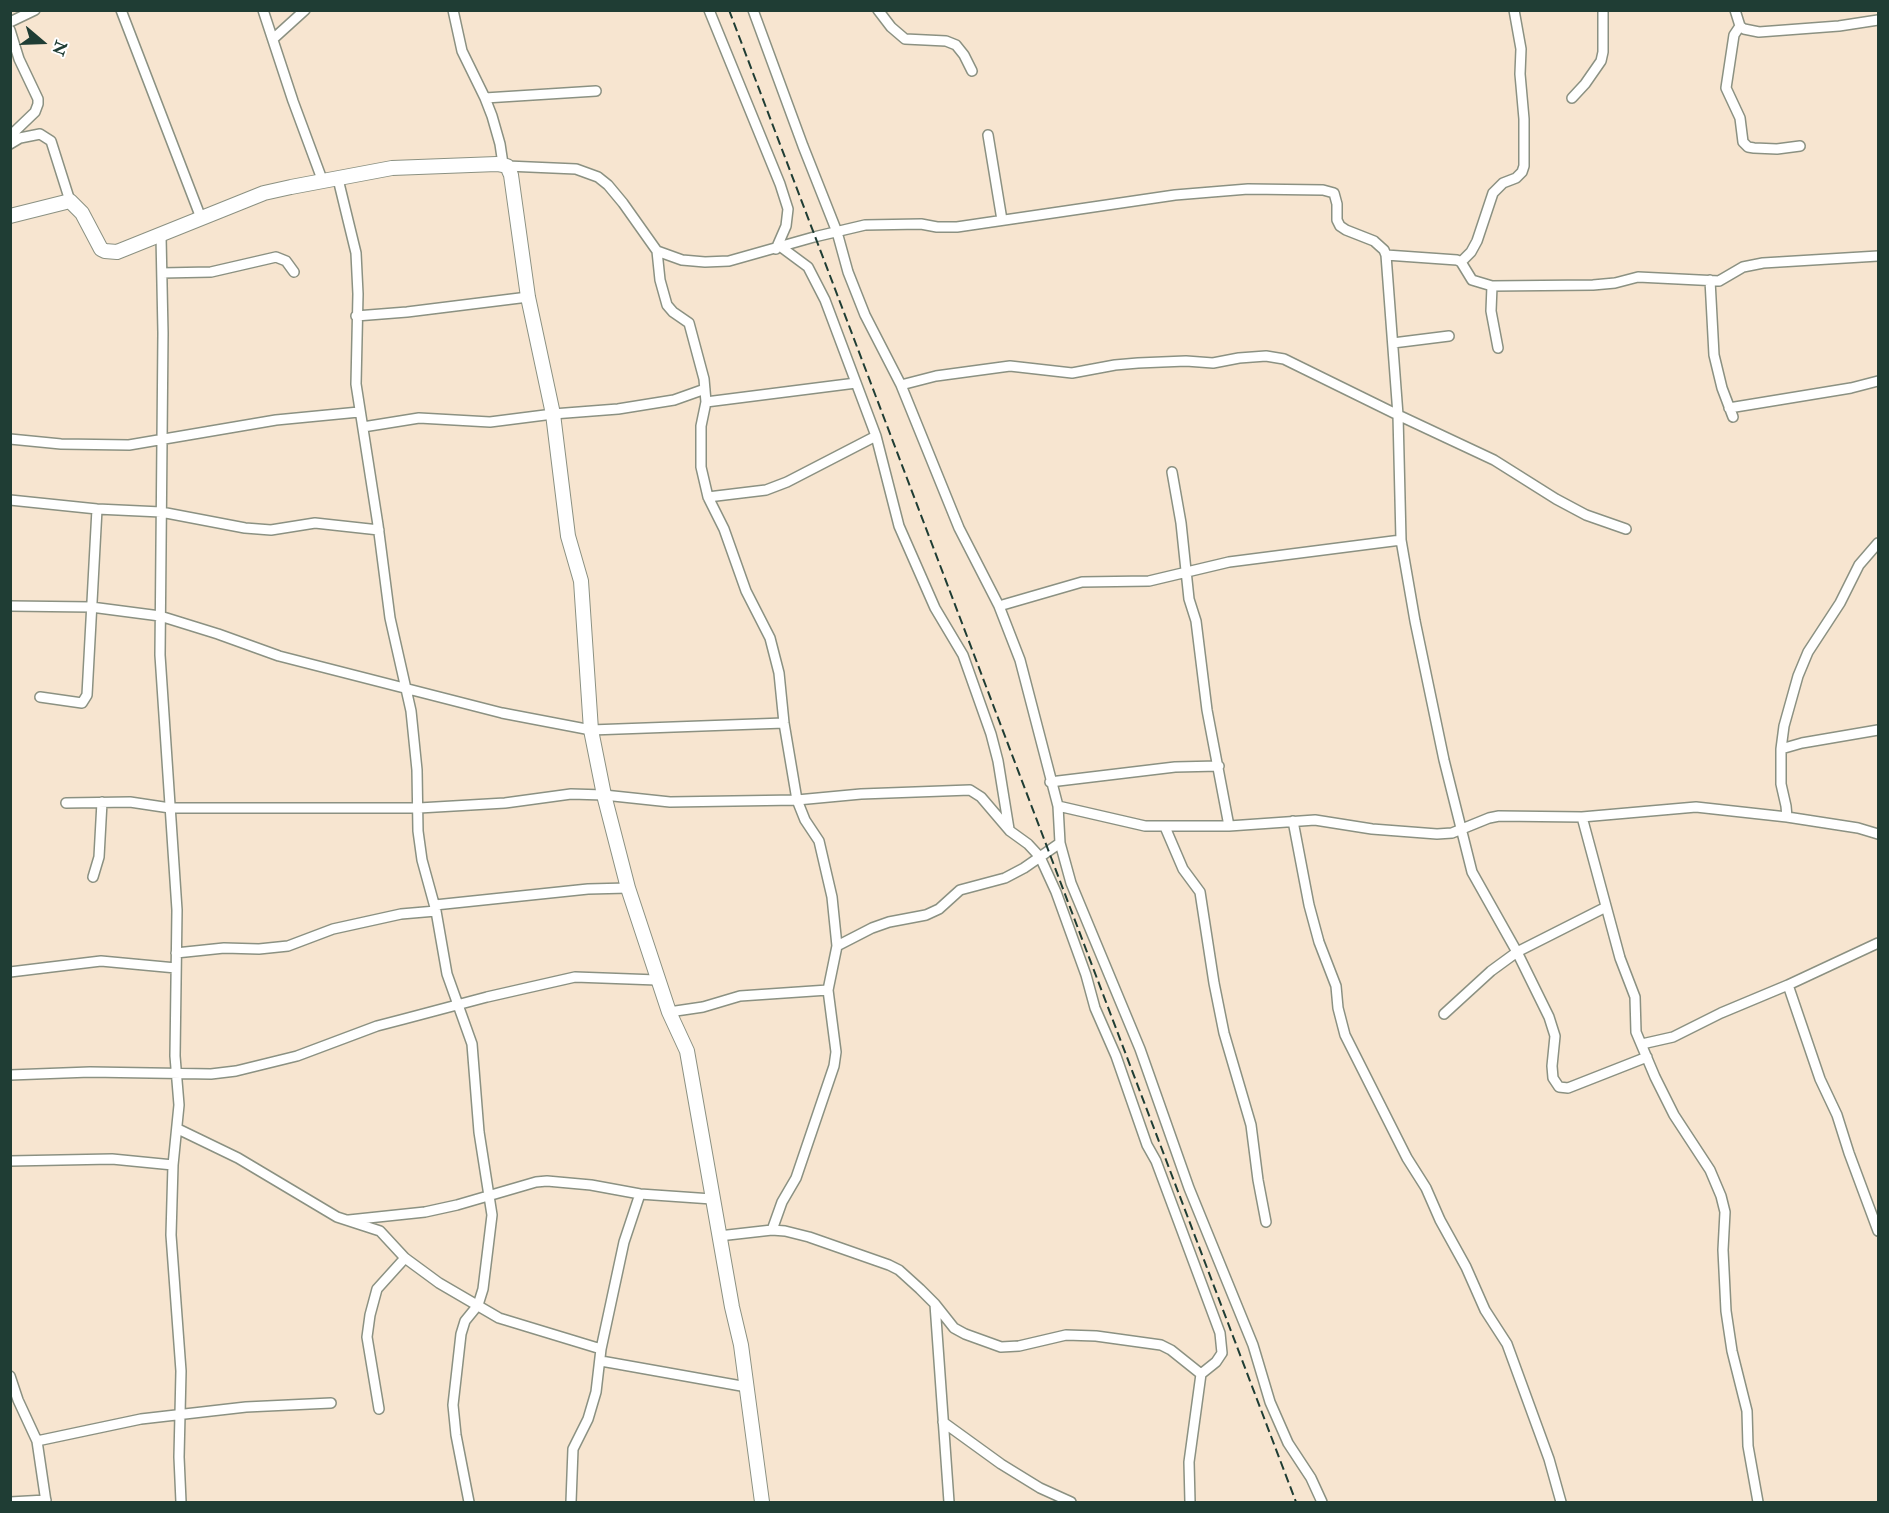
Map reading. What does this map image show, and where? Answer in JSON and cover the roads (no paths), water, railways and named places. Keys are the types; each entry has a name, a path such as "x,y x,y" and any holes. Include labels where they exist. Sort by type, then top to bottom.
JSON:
{"street":[{"path":"13,21 21,10"},
{"path":"13,21 34,10"},
{"path":"121,10 201,218"},
{"path":"263,10 323,182"},
{"path":"273,39 305,10"},
{"path":"453,10 462,51 485,98 505,165 512,175 528,297 553,414 564,514 581,581 591,730 604,795 628,888 657,980 687,1051 712,1200 741,1345 762,1503"},
{"path":"709,10 788,209 786,226 779,248"},
{"path":"753,10 837,232 848,272 865,315 901,385 959,528 999,606 1020,660 1058,806 1060,843 1071,883 1138,1042 1189,1188 1253,1345 1270,1402 1288,1443 1308,1472 1322,1503"},
{"path":"878,10 891,27 905,39 946,41 956,45 972,71"},
{"path":"1461,262 1471,252 1477,241 1493,193 1503,183 1522,172 1524,166 1521,49 1514,10"},
{"path":"1572,98 1601,61 1603,10"},
{"path":"1735,10 1740,26 1759,32 1839,26 1878,20"},
{"path":"1861,10 1862,22"},
{"path":"1740,26 1734,35 1726,88 1740,118 1743,142 1748,147 1754,148 1777,149 1800,146"},
{"path":"10,30 19,59 38,99 35,112 10,135"},
{"path":"485,98 596,91"},
{"path":"10,144 20,138 40,134 51,141 70,201 82,213 98,245 105,251 125,249 161,236 264,193 392,168 505,165 576,169 598,177 623,203 657,251 660,280 668,305 692,328 704,379 706,402 700,443 701,467 708,497 724,529 746,591 770,638 779,673 784,723 797,800 805,820 819,841 832,897 837,946 828,990 836,1052 834,1066 796,1178 782,1202 772,1230"},
{"path":"988,135 1002,220"},
{"path":"338,179 356,253 358,294 356,384 359,412 379,530 390,618 411,711 419,808 418,831 422,860 436,908 447,974 472,1044 479,1132 492,1215 486,1271 478,1305 465,1321 461,1334 453,1405 456,1435 469,1503"},
{"path":"657,251 682,260 729,261 865,225 921,224 957,227 1175,195 1248,189 1323,190 1334,193 1337,220 1340,225 1346,230 1374,241 1386,255 1398,415 1401,540 1425,672 1446,770 1472,872 1517,952 1549,1017 1555,1036 1553,1078 1560,1087 1568,1088 1647,1057"},
{"path":"10,216 70,201"},
{"path":"161,236 160,655 177,910 176,1074 179,1105 173,1165 171,1235 181,1371 181,1503"},
{"path":"779,248 808,267 825,300 876,436 899,526 935,608 963,655 991,734 1010,831"},
{"path":"1386,255 1450,258 1461,262 1472,280 1492,286 1593,285 1615,283 1638,277 1723,279 1743,267 1763,263 1878,256"},
{"path":"162,273 211,272 276,257 286,261 294,272"},
{"path":"1710,280 1713,355 1731,412 1878,381"},
{"path":"1492,286 1491,311 1498,348"},
{"path":"356,316 528,297"},
{"path":"1393,343 1449,336"},
{"path":"901,385 936,376 1010,366 1072,373 1114,365 1170,361 1213,363 1266,356 1284,359 1494,460 1586,515 1626,529"},
{"path":"706,402 856,383"},
{"path":"363,427 419,418 490,422 647,405 674,400 705,390"},
{"path":"10,439 110,446 162,440 276,420 359,412"},
{"path":"708,497 766,490 876,436"},
{"path":"1172,472 1181,523 1189,599 1196,621 1208,710 1229,826"},
{"path":"10,500 97,509 161,512 271,531 315,523 379,530"},
{"path":"40,697 82,703 85,701 89,686 97,509"},
{"path":"999,606 1082,582 1149,581 1229,562 1401,540"},
{"path":"1787,817 1781,784 1781,749 1790,699 1808,652 1840,603 1859,566 1878,543"},
{"path":"10,606 91,607 160,616 279,656 502,713 591,730 784,723"},
{"path":"1781,749 1802,743 1878,730"},
{"path":"1050,782 1175,767 1219,766"},
{"path":"66,803 130,802 171,808 419,808 505,803 571,795 604,795 670,802 797,800 861,794 970,790 981,797 1010,831 1028,844 1040,857 1056,892 1086,975 1095,1008 1116,1056 1220,1333 1222,1353 1216,1362 1201,1374 1189,1462 1190,1503"},
{"path":"93,877 99,857 102,802"},
{"path":"1058,806 1132,824 1165,827 1229,826 1315,820 1372,829 1437,834 1452,833 1499,816 1582,817 1696,807 1787,817 1858,828 1878,834"},
{"path":"1582,817 1620,958 1635,997 1636,1032 1674,1115 1710,1170 1721,1196 1725,1212 1723,1250 1726,1311 1732,1351 1747,1411 1748,1446 1758,1503"},
{"path":"1293,821 1309,905 1319,942 1336,986 1338,1008 1345,1035 1407,1158 1426,1188 1485,1310 1507,1344 1549,1458 1561,1503"},
{"path":"1165,827 1183,869 1200,892 1224,1033 1251,1125 1266,1222"},
{"path":"837,946 872,928 889,922 926,915 939,909 960,890 1005,878 1060,843"},
{"path":"176,953 224,948 259,949 288,946 333,929 436,908 539,894 628,888"},
{"path":"1444,1014 1517,952 1606,907"},
{"path":"1642,1044 1673,1037 1757,996 1788,985 1878,943"},
{"path":"10,972 101,961 176,968"},
{"path":"10,1075 90,1072 176,1074 236,1071 297,1056 377,1026 458,1004 575,978 657,980"},
{"path":"1788,985 1820,1079 1839,1121 1878,1231"},
{"path":"669,1012 703,1007 740,996 828,990"},
{"path":"178,1129 238,1158 346,1220 380,1230 405,1258 439,1283 499,1318 601,1348"},
{"path":"10,1161 112,1159 173,1165"},
{"path":"346,1220 425,1212 547,1181 600,1186 640,1194 712,1200"},
{"path":"571,1503 573,1449 588,1419 624,1242 640,1194"},
{"path":"720,1236 772,1230 809,1237 889,1265 899,1270 935,1304 954,1328 1001,1347 1019,1346 1066,1335 1096,1336 1151,1343 1171,1350 1201,1374"},
{"path":"379,1409 367,1337 370,1316 377,1289 405,1258"},
{"path":"935,1304 949,1503"},
{"path":"601,1361 747,1387"},
{"path":"10,1376 14,1400 37,1441 46,1501 10,1502"},
{"path":"37,1441 141,1419 246,1407 331,1403"},
{"path":"943,1422 1001,1464 1040,1488 1071,1503"}],"railway":[{"path":"729,10 1296,1502"}]}
